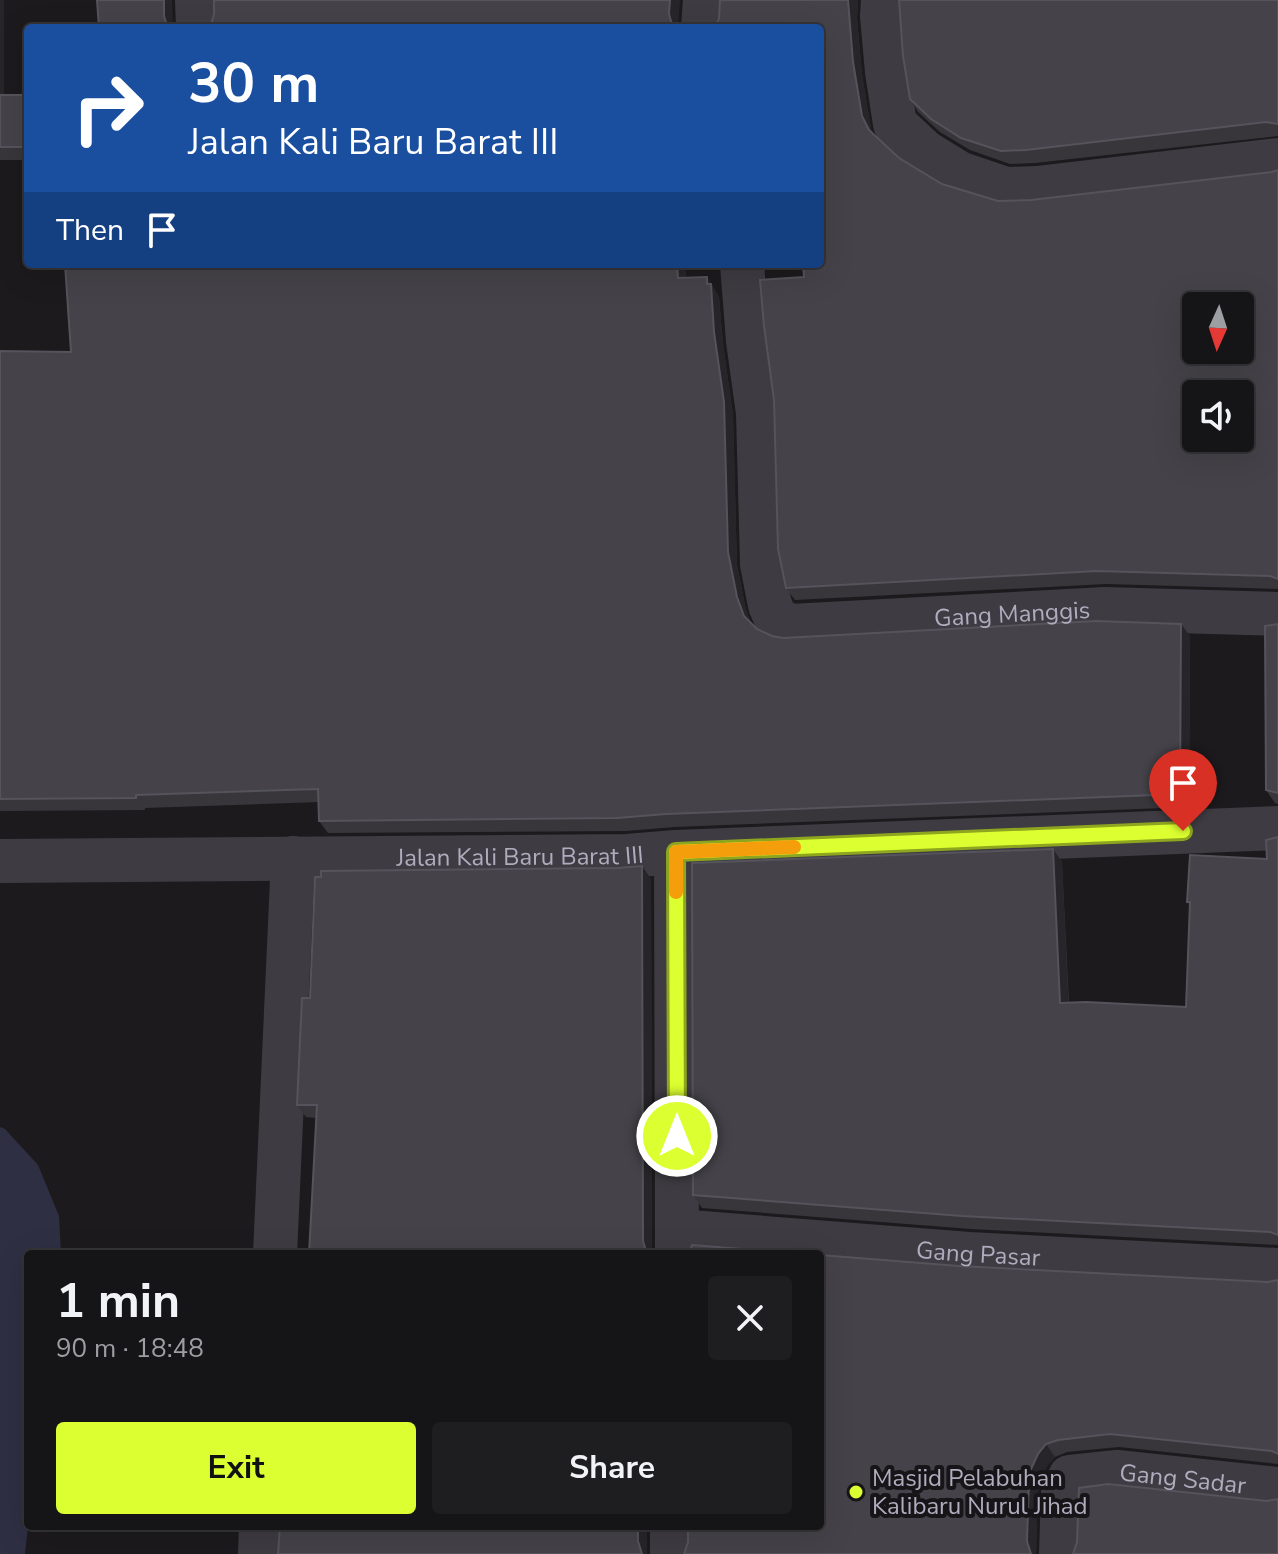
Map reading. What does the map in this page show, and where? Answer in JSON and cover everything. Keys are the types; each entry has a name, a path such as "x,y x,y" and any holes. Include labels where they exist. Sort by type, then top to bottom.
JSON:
{"street":[{"path":"197,0 198,24"},
{"path":"703,24 705,0"},
{"path":"883,0 887,72 895,124 925,152 959,173 1006,189 1037,188 1278,160"},
{"name":"Gang Manggis","path":"742,268 758,413 762,564 776,619 791,626 1105,609 1278,614"},
{"name":"Jalan Kali Baru Barat III","path":"0,861 627,856 1278,828"},
{"path":"676,852 677,1243"},
{"path":"275,1250 293,858"},
{"name":"Gang Pasar","path":"677,1243 1278,1270"},
{"name":"Gang Sadar","path":"1061,1554 1063,1492 1070,1477 1117,1472 1278,1489"},
{"path":"260,1554 261,1530"},
{"path":"672,1530 672,1554"}],"water":[{"path":"0,1127 38,1165 59,1216 61,1250 24,1250 24,1530 28,1530 25,1554 0,1554"}],"building":[{"path":"97,0 164,0 167,24 99,24"},
{"path":"214,0 670,0 672,24 211,24"},
{"path":"720,0 848,0 853,62 862,116 869,130 899,158 942,184 998,201 1031,200 1278,170 1278,579 1270,576 1097,571 786,588 778,549 774,400 760,280 804,277 803,268 824,268 824,24 717,24"},
{"path":"899,0 1278,0 1278,124 1266,122 1026,150 1001,151 961,138 931,119 910,99"},
{"path":"0,95 24,95 24,147 0,147"},
{"path":"65,268 677,268 678,278 707,277 707,284 711,284 724,402 728,552 744,616 757,629 783,638 1096,621 1181,624 1180,794 617,818 319,821 318,789 136,795 136,798 0,799 0,351 71,352"},
{"path":"1278,624 1278,793 1266,790 1265,626"},
{"path":"1278,837 1278,1235 1270,1232 962,1216 693,1195 692,863 1053,849 1060,1003 1186,1007 1190,855 1267,859 1266,840"},
{"path":"642,866 643,1241 646,1250 309,1250 317,1105 297,1105 302,998 310,998 315,877 321,877 321,871"},
{"path":"692,1245 754,1250 690,1250"},
{"path":"824,1255 959,1266 1268,1282 1278,1280 1278,1454 1110,1434 1046,1444 1038,1454 1029,1479 1027,1541 1031,1554 684,1554 688,1530 824,1530"},
{"path":"1108,1484 1267,1501 1278,1499 1278,1554 1073,1554 1077,1542 1079,1488"},
{"path":"280,1530 638,1530 642,1554 278,1554"}],"slow traffic":[{"path":"676,892 676,852 794,847"}],"place":[{"name":"Masjid Pelabuhan Kalibaru Nurul Jihad","path":"856,1492"}],"route":[{"path":"677,1136 676,852 1183,831"}]}
